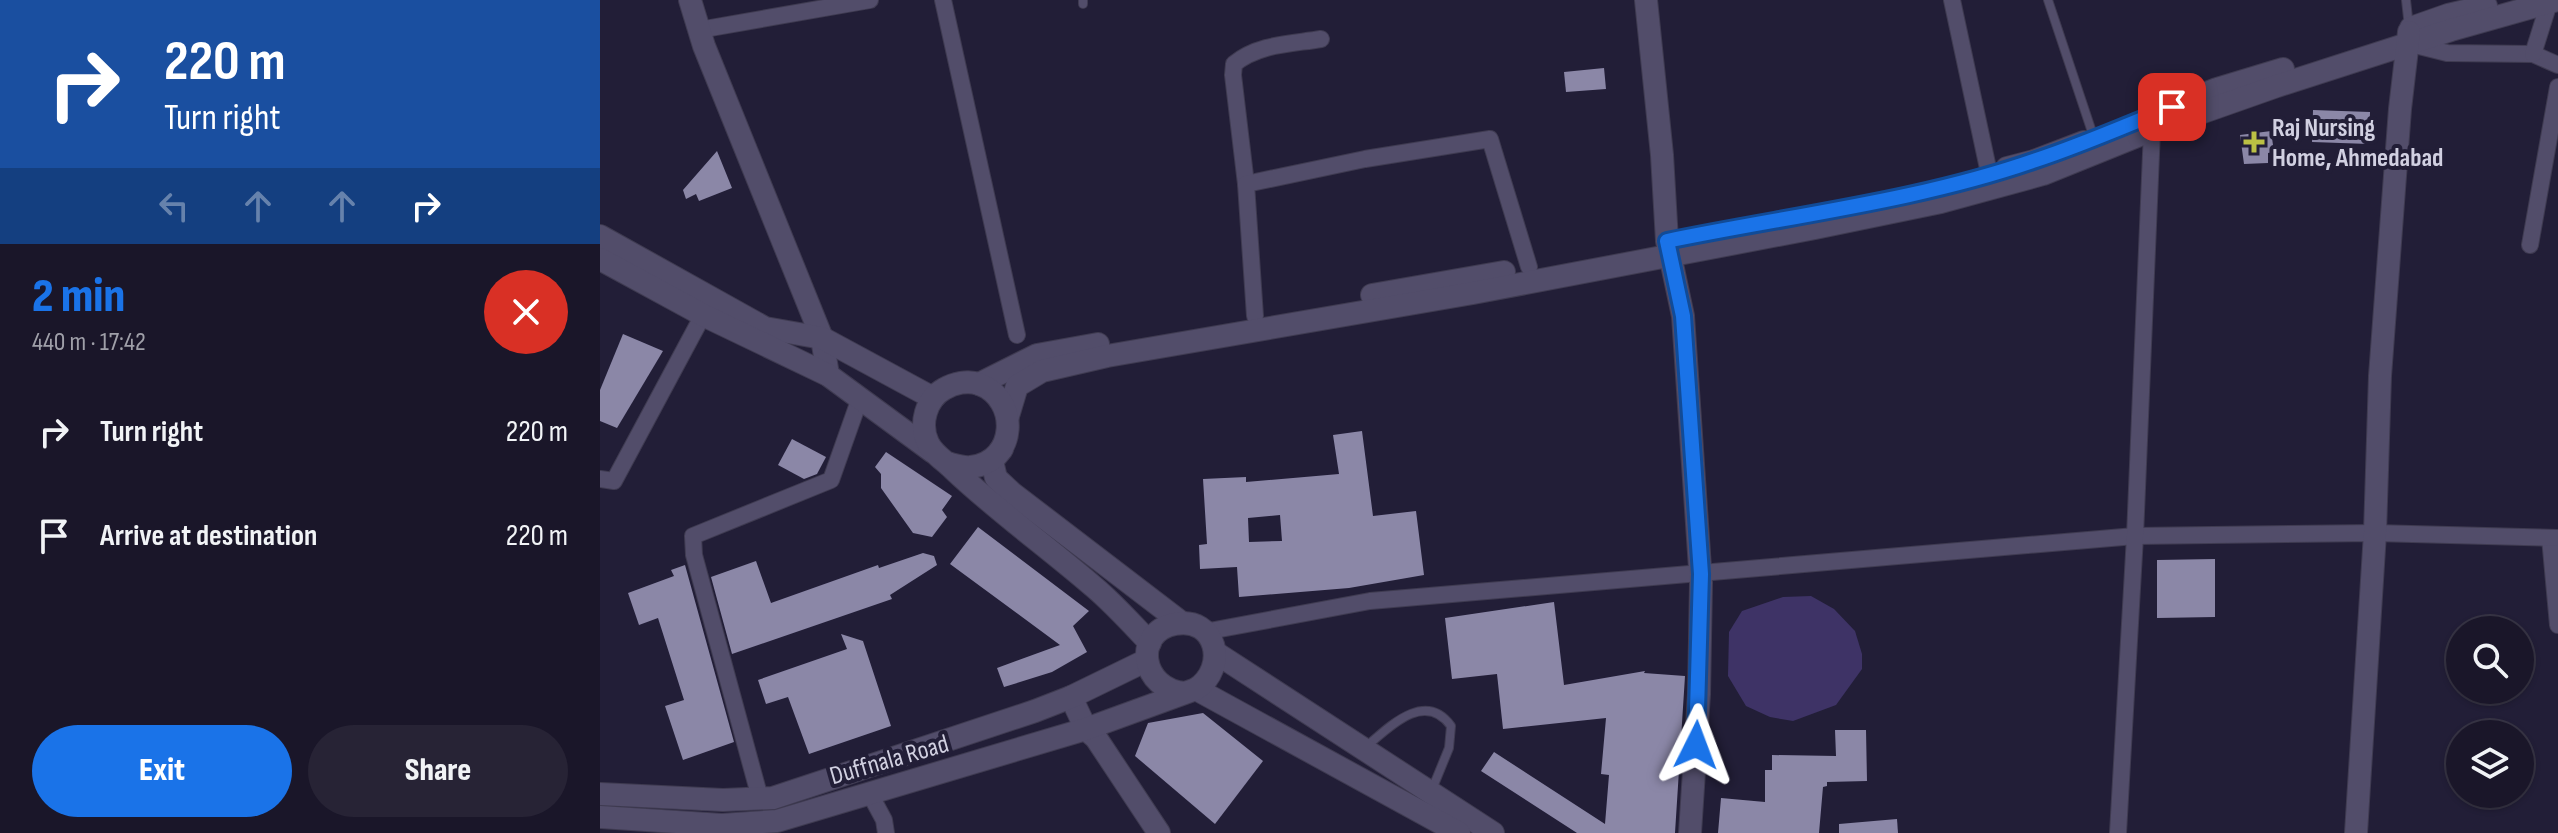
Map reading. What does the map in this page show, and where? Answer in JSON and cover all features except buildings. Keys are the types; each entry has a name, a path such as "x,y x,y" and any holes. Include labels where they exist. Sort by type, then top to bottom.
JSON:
{"main road":[{"path":"690,0 699,30 822,338 828,375"},
{"path":"1646,0 1683,316 1701,574 1699,694 1690,833"},
{"path":"1657,0 1673,163 1673,251"},
{"path":"1182,623 996,478 992,461 1009,431 1008,416 1017,386 1042,371 1107,356 1473,293 1673,251 1815,228 1941,202 2043,174 2152,130 2409,36 2458,14 2510,0"},
{"path":"2458,14 2553,2"},
{"path":"1002,448 982,465 967,468 941,458 928,443 924,428 926,411 933,398 954,384 979,384 1037,355 1529,267 1673,251 2034,161 2217,89 2409,36"},
{"path":"2356,833 2375,533 2381,361 2400,109 2409,36"},
{"path":"600,236 765,328 822,338 933,398"},
{"path":"600,259 703,315 828,375 941,458 1096,589 1148,652 1155,680 1174,692 1190,691 1459,833"},
{"path":"979,384 997,395 1008,416"},
{"path":"600,794 723,800 773,798 1071,697 1148,652 1163,628 1182,623 1194,625 1204,632 1216,653 1212,674 1190,691"},
{"path":"1216,653 1493,833"},
{"name":"Duffnala Road","path":"600,817 722,825 777,821 1086,729 1190,691"},
{"path":"1071,697 1086,729 1096,738 1159,833"}],"street":[{"path":"699,30 870,0"},
{"path":"943,0 1017,335"},
{"path":"1952,0 1989,173"},
{"path":"2533,54 2553,2"},
{"path":"2409,36 2447,53 2533,54 2558,65"},
{"path":"1255,316 1234,64 1245,55 1263,48 1321,39"},
{"path":"2530,245 2558,87"},
{"path":"2118,833 2135,536 2152,130"},
{"path":"1246,184 1365,159 1490,139 1529,267"},
{"path":"600,479 614,481 703,315"},
{"path":"760,798 694,555 693,536 831,480 860,398"},
{"path":"1204,632 1370,601 2135,536 2375,533 2554,538 2558,625"},
{"path":"870,794 884,820 886,833"}],"lane":[{"path":"2048,0 2094,138"},
{"path":"2406,0 2409,36"},
{"path":"1363,749 1403,715 1425,712 1446,720 1451,726 1449,748 1431,792"}],"shaded area":[{"path":"1811,596 1834,609 1855,631 1862,654 1862,669 1836,705 1793,721 1770,717 1746,706 1728,676 1729,632 1742,611 1783,597"}],"place":[{"name":"Raj Nursing Home, Ahmedabad","path":"2254,142"}],"route":[{"path":"1696,745 1701,574 1683,316 1667,241 1814,214 1949,184 2034,161 2172,107"}]}
